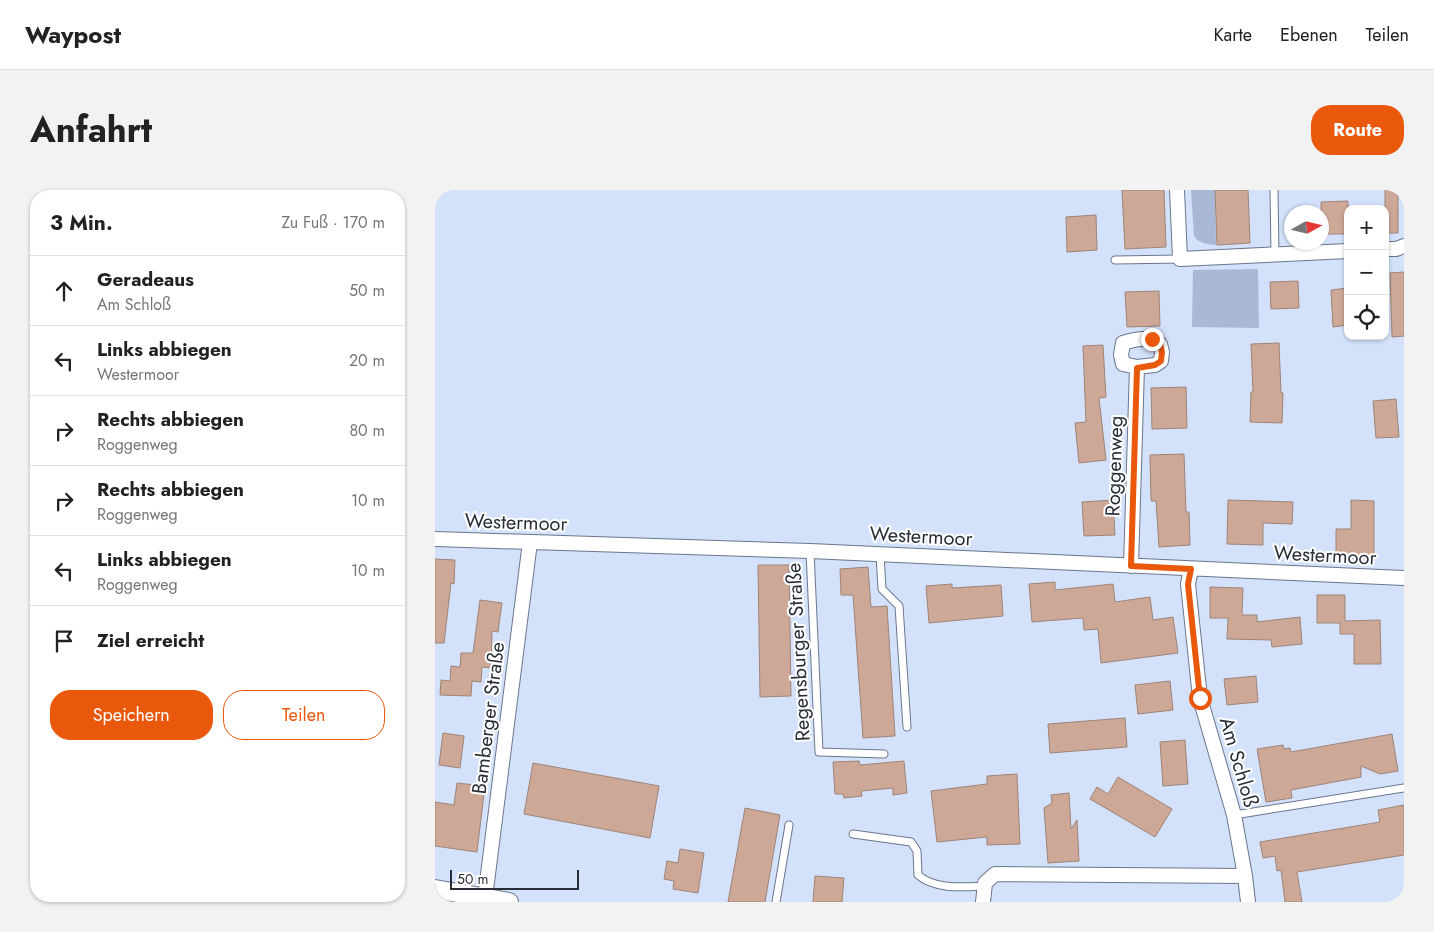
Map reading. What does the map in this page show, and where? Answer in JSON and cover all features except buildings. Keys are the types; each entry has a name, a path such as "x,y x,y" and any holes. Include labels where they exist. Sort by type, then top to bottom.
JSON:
{"street":[{"path":"1177,190 1179,259 1344,251"},
{"path":"1389,249 1404,246"},
{"name":"Roggenweg","path":"1131,566 1137,368"},
{"name":"Westermoor","path":"435,539 810,551 1404,578"},
{"name":"Bamberger Straße","path":"489,900 531,542"},
{"name":"Am Schloß","path":"1191,569 1188,584 1200,698 1233,815 1248,902"},
{"path":"983,902 985,883 995,874 1245,876"},
{"path":"435,889 509,902"}],"lane":[{"path":"1274,190 1275,255"},
{"path":"1115,260 1179,259"},
{"name":"Regensburger Straße","path":"810,551 819,752 884,754"},
{"path":"880,555 882,589 899,606 907,727"},
{"path":"1233,815 1404,788"},
{"path":"776,902 789,825"},
{"path":"853,834 911,842 917,851 919,875 926,882 961,887 985,886"}],"shaded area":[{"path":"1191,190 1215,190 1216,245 1201,242 1194,236"},
{"path":"1258,269 1259,328 1192,327 1193,270"}],"route":[{"path":"1152,339 1160,344 1162,352 1161,361 1155,365 1137,368 1131,566 1191,569 1188,584 1200,698"}]}
